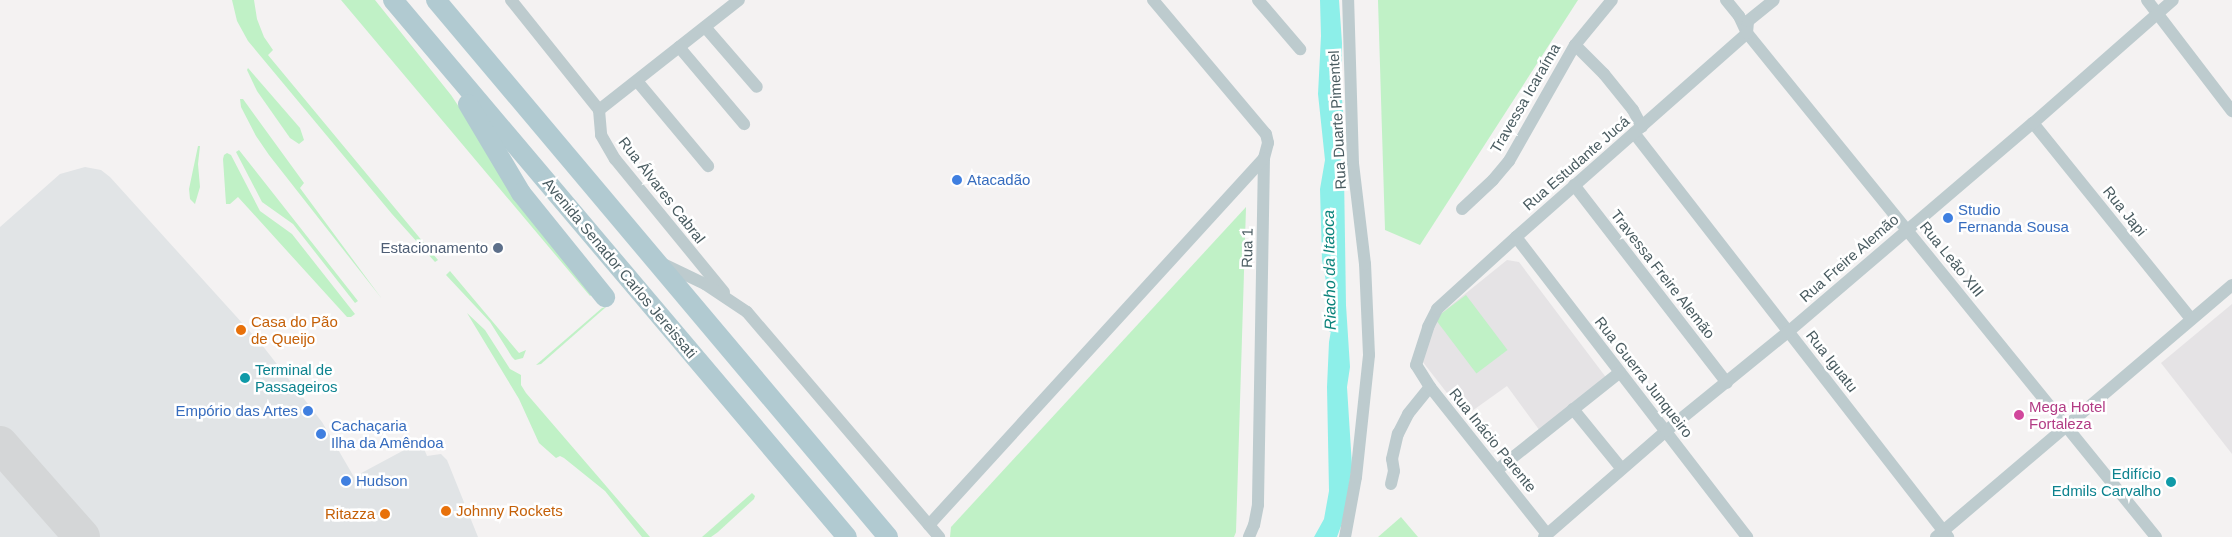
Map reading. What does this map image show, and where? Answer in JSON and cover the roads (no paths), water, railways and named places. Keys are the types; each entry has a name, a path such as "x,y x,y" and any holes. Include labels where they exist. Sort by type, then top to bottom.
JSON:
{"main road":[{"name":"Avenida Senador Carlos Jereissati","path":"393,0 847,537"},
{"path":"436,0 888,537"},
{"path":"439,55 521,193 605,296"}],"street":[{"path":"511,0 599,110 739,0"},
{"name":"Rua 1","path":"1153,0 1266,134 1268,151 1264,158 1258,505 1250,537"},
{"path":"1258,0 1300,49"},
{"name":"Rua Duarte Pimentel","path":"1345,537 1356,477 1369,355 1365,264 1353,164 1348,0"},
{"name":"Travessa Icaraíma","path":"1462,209 1494,180 1509,161 1575,45 1612,0"},
{"name":"Rua Leão XIII","path":"1726,0 1739,16 1747,33 2156,537"},
{"name":"Rua Estudante Jucá","path":"1416,365 1428,327 1437,309 1574,185 1747,33 1748,21 1774,0"},
{"path":"2147,0 2232,111"},
{"name":"Rua Freire Alemão","path":"1546,536 1666,431 1788,332 2033,123 2173,0"},
{"path":"705,27 757,87"},
{"name":"Rua Iguatu","path":"1575,45 1604,74 1633,110 1638,130 1942,535"},
{"path":"679,47 744,124"},
{"path":"637,81 708,166"},
{"name":"Rua Álvares Cabral","path":"599,110 601,135 614,160 730,299 753,320 939,537"},
{"name":"Rua Japi","path":"2033,123 2191,319"},
{"path":"929,525 1264,158"},
{"name":"Travessa Freire Alemão","path":"1574,185 1727,383"},
{"name":"Rua Guerra Junqueiro","path":"1516,237 1747,537"},
{"name":"Rua Álvares Cabral","path":"658,262 690,276 730,299"},
{"path":"1942,535 2066,426 2232,285"},
{"name":"Rua Inácio Parente","path":"1416,365 1430,388 1497,470 1546,536"},
{"path":"1497,470 1620,372"},
{"path":"1391,484 1394,471 1392,459 1398,434 1408,414 1430,388"},
{"path":"1574,410 1622,469"}],"water":[{"path":"1320,0 1339,0 1342,43 1341,92 1343,108 1346,305 1350,367 1347,387 1352,466 1344,518 1337,537 1314,537 1324,519 1329,491 1327,387 1329,342 1333,319 1322,260 1320,189 1325,160 1318,94 1321,36"}],"waterway":[{"name":"Riacho da Itaoca","path":"1331,297 1331,330"}],"place":[{"name":"Atacadão","path":"957,180"},
{"name":"Studio Fernanda Sousa","path":"1948,218"},
{"name":"Estacionamento","path":"498,248"},
{"name":"Casa do Pão de Queijo","path":"241,330"},
{"name":"Terminal de Passageiros","path":"245,378"},
{"name":"Empório das Artes","path":"308,411"},
{"name":"Mega Hotel Fortaleza","path":"2019,415"},
{"name":"Cachaçaria Ilha da Amêndoa","path":"321,434"},
{"name":"Hudson","path":"346,481"},
{"name":"Edifício Edmils Carvalho","path":"2171,482"},
{"name":"Johnny Rockets","path":"446,511"},
{"name":"Ritazza","path":"385,514"}]}
